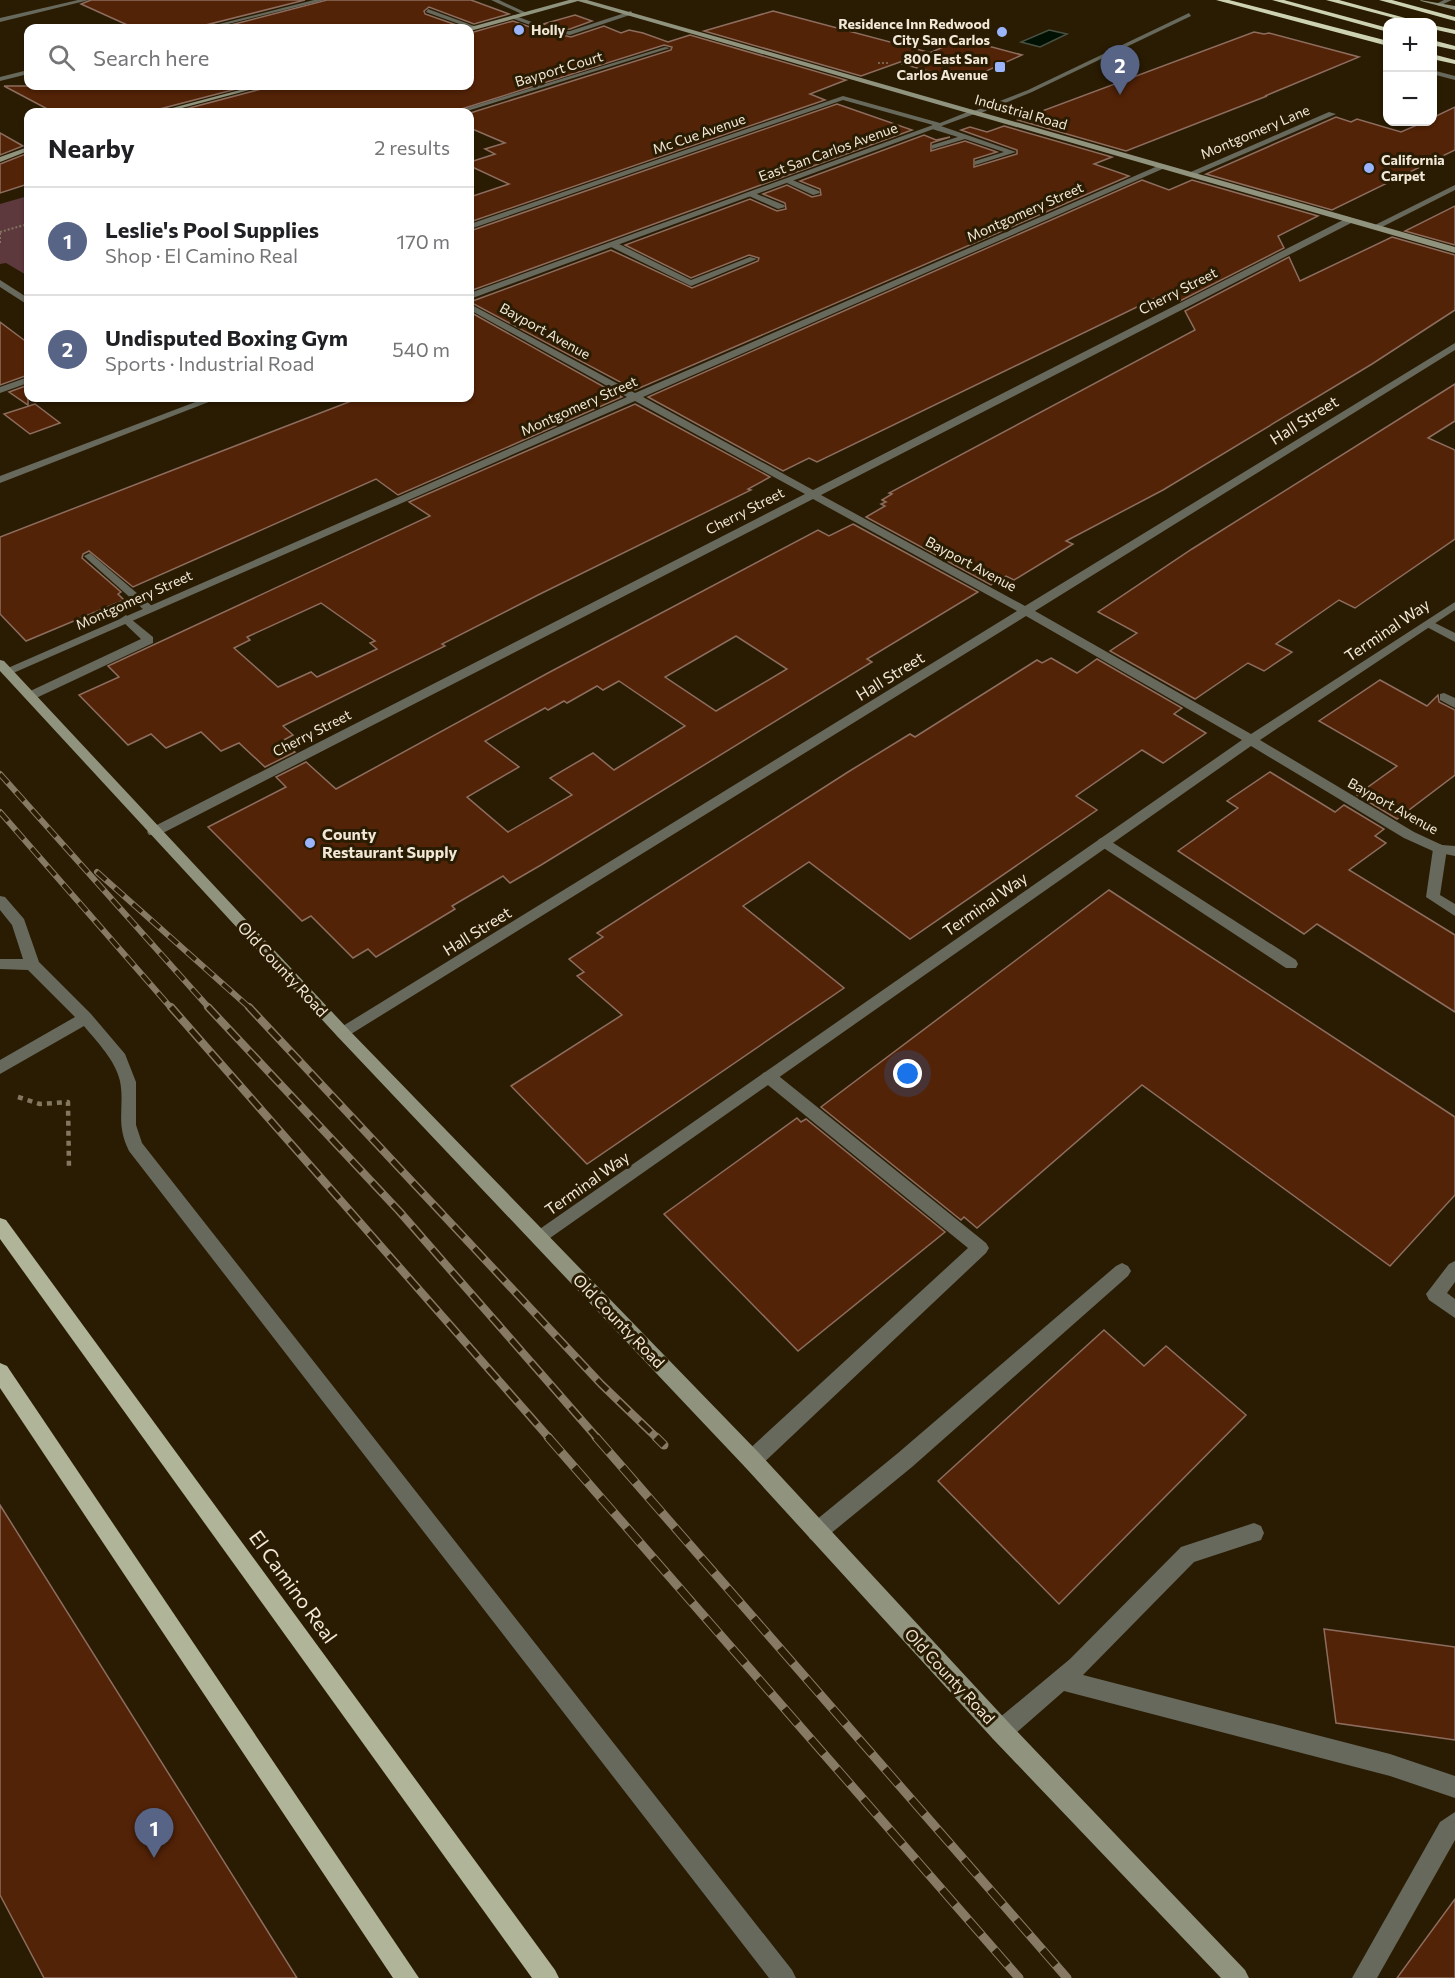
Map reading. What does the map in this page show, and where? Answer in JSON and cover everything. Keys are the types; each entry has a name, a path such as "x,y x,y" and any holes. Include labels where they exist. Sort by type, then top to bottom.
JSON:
{"highway":[{"path":"1220,0 1383,43"},
{"path":"1231,0 1354,35"},
{"path":"1276,0 1383,29"},
{"path":"1330,0 1400,18"},
{"path":"1383,0 1455,19"},
{"path":"1437,28 1455,33"},
{"path":"1437,43 1455,48"},
{"path":"1437,57 1455,62"}],"main road":[{"path":"474,27 578,0"},
{"name":"Industrial Road","path":"578,0 631,13 1455,250"},
{"path":"1423,0 1454,8"},
{"path":"176,108 246,90"},
{"path":"0,159 24,150"},
{"name":"Old County Road","path":"3,667 343,1033 752,1460 1002,1731 1237,1978"},
{"name":"El Camino Real","path":"0,1225 548,1978"},
{"path":"0,1372 407,1978"}],"street":[{"path":"0,20 86,0"},
{"path":"223,24 322,0"},
{"path":"494,0 526,14"},
{"path":"1439,4 1449,0"},
{"path":"428,11 462,24"},
{"path":"558,32 570,33 631,13"},
{"name":"East San Carlos Avenue","path":"474,295 614,246 1030,91 1189,15"},
{"path":"513,17 546,29"},
{"name":"Bayport Court","path":"471,108 667,48"},
{"path":"0,79 24,73"},
{"path":"1437,73 1455,78"},
{"name":"Mc Cue Avenue","path":"474,226 843,99 937,126 1012,152 978,164"},
{"name":"Montgomery Lane","path":"1190,174 1332,114"},
{"path":"935,147 965,137"},
{"name":"Montgomery Street","path":"3,667 148,609 1163,167"},
{"path":"790,181 816,193"},
{"path":"1375,227 1455,187"},
{"path":"752,194 781,207"},
{"name":"Cherry Street","path":"154,832 1350,220"},
{"path":"614,246 691,283 753,259"},
{"path":"0,284 24,299"},
{"name":"Bayport Avenue","path":"474,309 1026,611 1251,740 1409,836 1440,849 1455,851"},
{"name":"Hall Street","path":"343,1033 1455,346"},
{"path":"0,390 24,381"},
{"path":"0,480 204,402"},
{"path":"90,556 148,609"},
{"name":"Terminal Way","path":"540,1238 1251,740 1455,605"},
{"path":"30,696 149,640 126,618"},
{"path":"1429,624 1455,638"},
{"path":"1104,842 1291,964"},
{"path":"1440,849 1433,897 1455,911"},
{"path":"0,901 18,923 32,964 86,1018 119,1058 128,1082 128,1125 135,1146 784,1978"},
{"path":"0,964 32,964"},
{"path":"0,1068 86,1018"},
{"path":"752,1460 980,1248 769,1077"},
{"path":"1455,1269 1435,1294 1455,1310"},
{"path":"817,1532 905,1460 1122,1270"},
{"path":"1002,1731 1061,1680 1188,1554 1254,1533"},
{"path":"1061,1680 1390,1765 1455,1787"},
{"path":"1364,1978 1448,1830 1455,1823"}],"path":[{"path":"0,243 2,240 0,233 24,225"},
{"path":"18,1097 40,1104 68,1102 69,1169"}],"shaded area":[{"path":"1049,30 1067,34 1040,47 1021,42"},
{"path":"24,197 24,274 6,263 0,264 0,204"}],"building":[{"path":"91,0 305,0 210,24 125,24 81,4"},
{"path":"327,0 471,0 509,14 474,24 429,7 424,11 425,14 454,24 234,24"},
{"path":"773,11 928,52 861,76 704,31"},
{"path":"575,15 592,21 570,29 555,30 553,33 571,37 604,26 621,33 629,30 643,33 668,42 690,35 846,80 810,94 825,100 474,221 474,196 509,184 474,168 474,161 495,154 485,149 505,143 474,130 474,112 671,50 672,47 664,45 465,108 189,108 257,90 474,90 474,32 513,21 544,32 551,29 543,24"},
{"path":"1254,32 1269,33 1359,57 1126,151 1018,120"},
{"path":"962,39 1022,55 964,81 903,64"},
{"path":"4,86 24,86 24,90 233,90 164,108 45,108"},
{"path":"837,104 912,130 474,290 474,230"},
{"path":"1455,107 1455,150 1332,210 1206,174 1336,117 1351,122 1357,119 1401,132 1415,126 1437,126 1437,116"},
{"path":"1004,126 1112,157 1094,164 1129,176 635,390 474,304 474,301 611,250 692,288 758,261 759,258 749,255 691,278 625,245 750,199 777,211 786,209 785,203 763,194 787,185 812,197 821,195 820,189 800,181 924,135 936,140 950,137 931,143 931,151 965,141 997,152 974,159 974,167 1017,154 1017,150 961,130 970,127 987,132"},
{"path":"0,133 23,146 0,155"},
{"path":"24,155 24,185 0,193 0,164"},
{"path":"1142,180 1169,190 1192,180 1318,216 1278,236 1284,248 1180,301 1174,289 817,462 809,458 783,471 648,397"},
{"path":"1455,206 1455,245 1405,231"},
{"path":"1392,237 1455,255 1455,310 1372,364 1163,490 1066,541 1073,544 1014,580 1006,576 991,585 866,517 885,506 881,504 886,502 882,500 892,494 889,493 1195,330 1185,311 1289,257 1300,281"},
{"path":"474,314 622,397 398,495 376,479 133,587 89,551 83,554 82,558 121,592 118,594 124,600 26,641 0,614 0,537 349,402 474,402"},
{"path":"0,322 24,340 24,376 0,385"},
{"path":"1455,384 1455,421 1428,438 1455,450 1455,539 1355,608 1339,600 1276,644 1292,652 1264,671 1248,663 1195,699 1110,651 1137,633 1098,612 1192,549"},
{"path":"24,386 24,402 28,402 28,405 9,392"},
{"path":"35,404 60,423 30,434 4,414"},
{"path":"635,404 770,477 748,489 751,490 538,595 442,644 445,646 283,726 293,735 282,741 295,752 265,767 239,743 221,751 201,732 166,748 151,734 128,745 79,695 119,677 108,666 430,516 409,502","holes":["321,603 375,641 370,643 377,649 317,677 311,672 278,687 234,648 250,640 247,637"]},
{"path":"853,524 978,592 867,659 872,662 541,865 510,883 503,876 452,906 455,909 376,957 368,949 353,958 311,916 302,921 208,827 286,787 276,777 306,762 336,789 548,673 818,530 829,536","holes":["736,636 787,669 716,711 665,677","619,681 685,726 614,770 593,753 550,778 572,795 508,832 467,797 519,767 485,741 545,708 548,710 564,701 567,703 597,686 603,690"]},
{"path":"1051,658 1077,673 1097,659 1182,708 1174,714 1206,733 1163,763 1142,750 1076,796 1097,810 910,939 809,862 743,906 844,988 587,1164 511,1086 622,1015 577,976 584,972 569,959 603,937 597,933 910,734 915,737 1037,660 1042,663"},
{"path":"1380,680 1427,706 1438,695 1439,702 1455,710 1455,775 1397,819 1357,795 1397,766 1319,721"},
{"path":"1270,772 1335,812 1344,805 1384,829 1375,836 1386,843 1349,870 1455,935 1455,1012 1317,924 1304,934 1178,851 1238,808 1227,801"},
{"path":"1109,890 1455,1117 1455,1195 1390,1266 1142,1085 977,1228 964,1217 961,1220 821,1107"},
{"path":"797,1118 801,1122 806,1119 945,1232 798,1351 664,1214"},
{"path":"1104,1330 1144,1366 1166,1346 1246,1415 1059,1604 938,1481"},
{"path":"0,1505 297,1978 44,1978 0,1895"},
{"path":"1324,1629 1455,1647 1455,1740 1336,1723"},
{"path":"1455,1899 1455,1978 1397,1978"}],"railway":[{"path":"0,774 210,1009"},
{"path":"0,812 172,1009"},
{"path":"97,872 250,1008"},
{"path":"171,1007 550,1439"},
{"path":"208,1007 399,1211 598,1439"},
{"path":"250,1008 601,1384 658,1439"},
{"path":"548,1437 1019,1978"},
{"path":"596,1437 1067,1978"},
{"path":"658,1439 664,1445"}],"place":[{"name":"Holly","path":"519,30"},
{"name":"Residence Inn Redwood City San Carlos","path":"1002,32"},
{"name":"800 East San Carlos Avenue","path":"1000,67"},
{"name":"Undisputed Boxing Gym","path":"1120,95"},
{"name":"California Carpet","path":"1369,168"},
{"name":"County Restaurant Supply","path":"310,843"},
{"name":"Leslie's Pool Supplies","path":"154,1858"}]}
